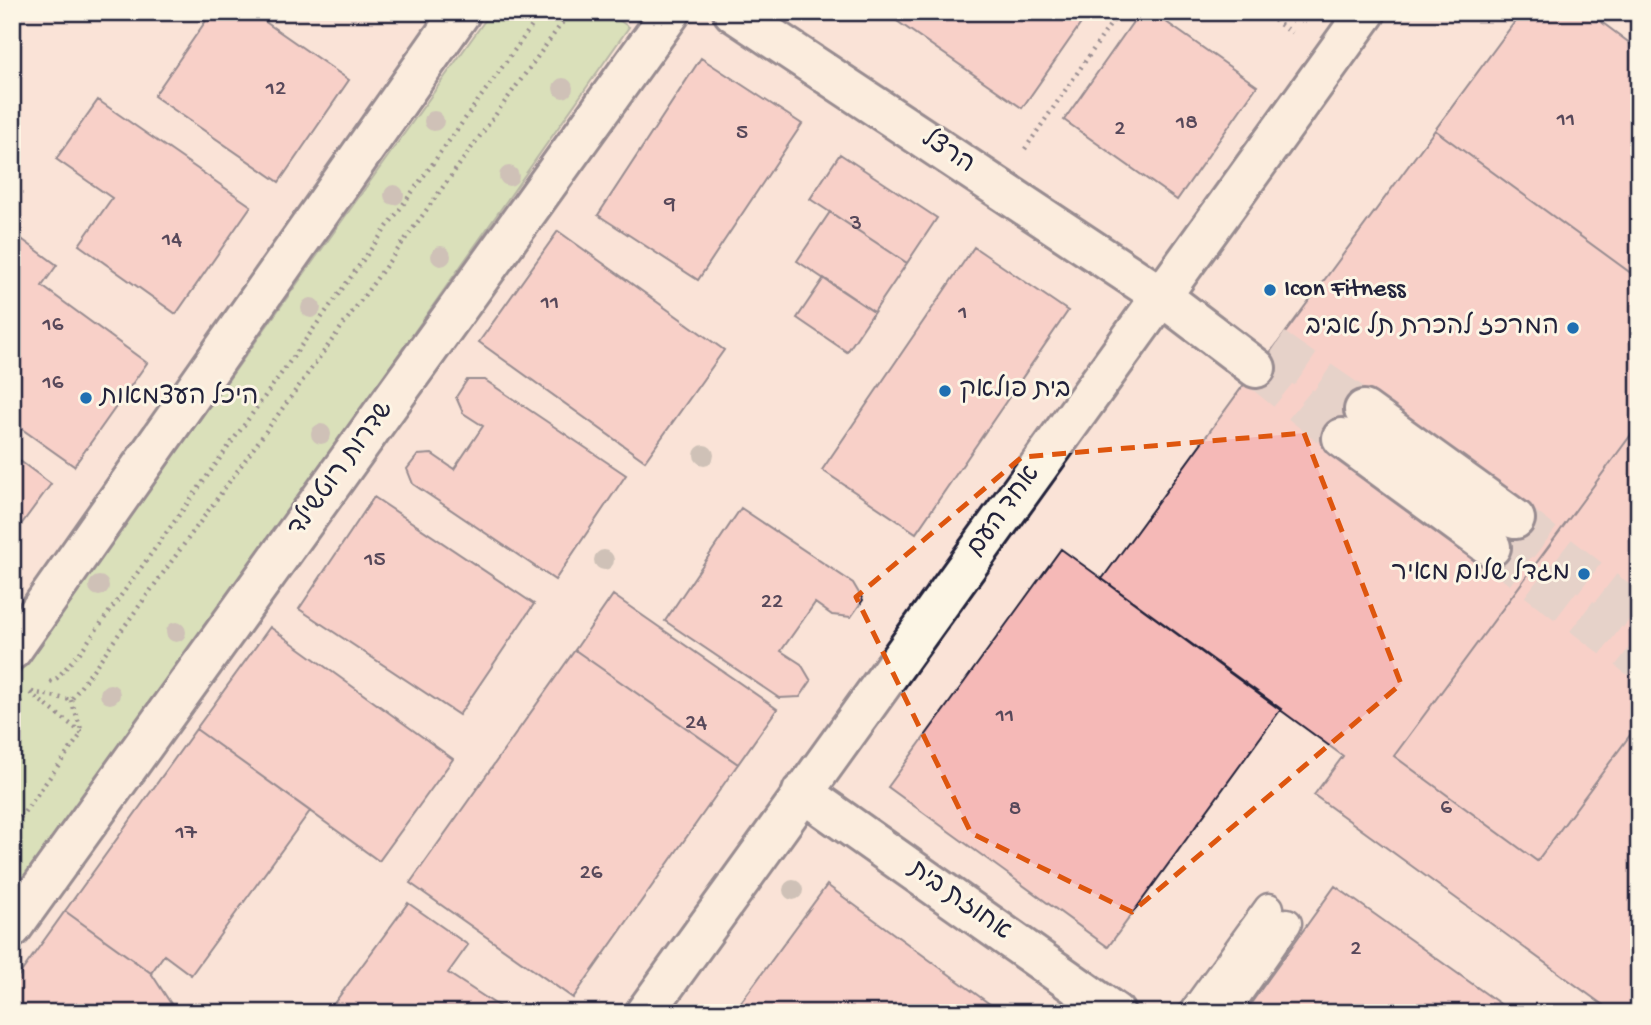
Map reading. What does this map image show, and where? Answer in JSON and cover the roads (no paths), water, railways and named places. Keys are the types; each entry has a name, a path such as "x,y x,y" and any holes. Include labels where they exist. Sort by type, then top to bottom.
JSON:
{"street":[{"path":"12,650 461,12"},
{"name":"שדרות רוטשילד","path":"12,928 671,12"},
{"name":"הרצל","path":"733,12 1160,296 1208,308 1265,358"},
{"name":"אחד העם","path":"645,1013 1366,12"},
{"path":"1353,424 1503,533"},
{"name":"אחוזת בית","path":"803,792 1115,1013"}],"lane":[{"path":"1193,1013 1278,916 1224,1013"}],"tunnel":[{"path":"1274,348 1364,410"},
{"path":"1256,368 1342,438"},
{"path":"1515,519 1639,616"},
{"path":"1491,547 1639,660"}],"place":[{"name":"Icon Fitness","path":"1270,290"},
{"name":"המרכז להכרת תל אביב","path":"1573,328"},
{"name":"בית פולאק","path":"945,391"},
{"name":"היכל העצמאות","path":"86,398"},
{"name":"מגדל שלום מאיר","path":"1584,574"}]}
